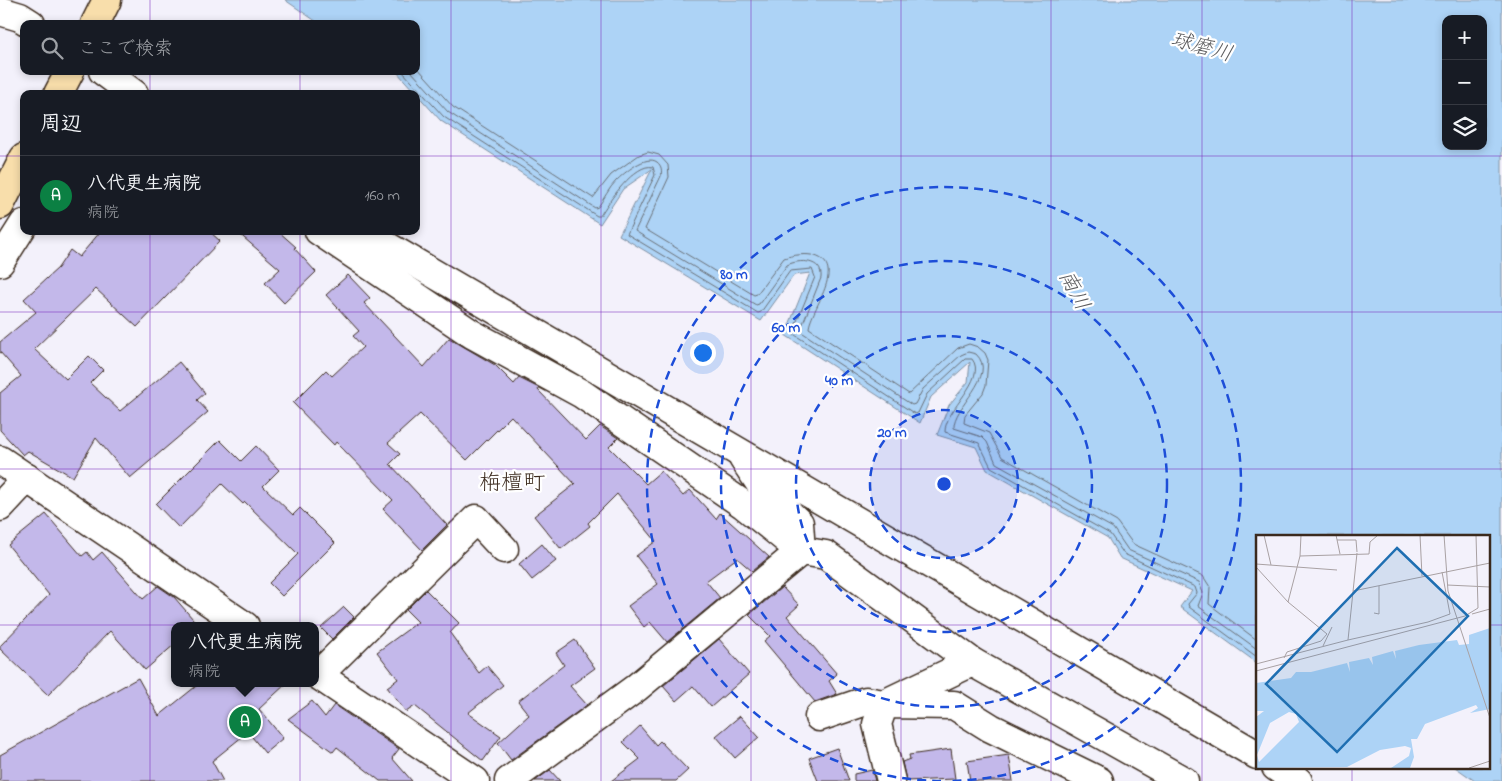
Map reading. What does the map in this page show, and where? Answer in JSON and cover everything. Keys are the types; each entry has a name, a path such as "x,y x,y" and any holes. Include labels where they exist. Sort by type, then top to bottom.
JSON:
{"main road":[{"path":"97,20 107,0"},
{"path":"60,90 68,75"},
{"path":"0,205 20,166"}],"street":[{"path":"108,75 129,90"},
{"path":"0,262 20,230"},
{"path":"324,235 472,334 582,394 744,506 801,550 826,555 963,667 1184,781"},
{"path":"368,235 746,463 1256,754"},
{"path":"639,434 746,463 765,491 799,523 801,550"},
{"path":"0,460 239,622"},
{"path":"0,508 26,478"},
{"path":"319,671 476,519 504,549"},
{"path":"510,781 636,688 801,550"},
{"path":"891,781 878,724 884,704 963,667"},
{"path":"963,667 991,728"},
{"path":"319,676 475,781"},
{"path":"819,717 866,700 884,704 954,705 991,728 1099,781"},
{"path":"1278,768 1298,781"}],"water":[{"path":"285,0 1502,0 1502,781 1475,781 1456,768 1490,768 1490,535 1256,535 1256,662 1180,607 1192,591 1120,558 1108,538 987,470 976,447 937,435 949,405 968,382 970,362 931,397 920,423 785,335 810,273 794,275 761,321 619,235 652,169 623,189 600,224 441,121 420,98 420,90 413,90 400,75 420,75 420,20 314,20"}],"building":[{"path":"98,235 213,235 220,241 137,327 96,289 34,349 66,379 89,356 103,370 90,383 120,411 179,362 205,393 197,400 208,412 130,478 96,438 73,477 28,451 23,455 0,430 0,393 21,376 0,352 0,342 36,312 24,299 58,268 70,250 79,257"},
{"path":"241,235 282,235 296,247 294,248 316,272 284,303 265,283 280,269"},
{"path":"348,275 370,298 364,303 424,367 449,338 495,365 514,384 519,378 539,388 538,390 586,440 600,426 618,438 609,447 646,484 661,471 683,496 690,490 716,519 720,513 769,557 752,571 737,558 706,581 720,598 667,642 650,622 644,627 628,606 658,584 636,556 656,541 617,494 588,523 590,526 561,549 534,516 575,484 511,416 467,460 420,414 388,443 400,454 390,464 447,525 422,550 383,509 393,500 336,442 334,445 293,403 326,370 332,376 363,347 353,336 359,331 326,295"},
{"path":"220,440 241,461 256,446 279,470 263,486 293,515 300,508 335,543 282,596 269,583 298,554 245,502 243,504 222,484 179,528 156,504"},
{"path":"46,514 82,556 87,552 93,560 102,552 143,599 158,586 174,597 196,622 171,622 171,647 145,670 110,631 48,695 0,649 0,646 49,595 8,545"},
{"path":"542,544 556,561 532,580 519,564"},
{"path":"782,587 799,605 787,616 837,674 829,681 837,694 815,702 764,641 770,636 749,615"},
{"path":"426,590 459,623 450,633 479,673 487,666 503,685 468,713 501,736 483,761 415,706 406,712 387,687 398,679 377,652 418,622 406,610"},
{"path":"344,607 354,617 332,639 321,628"},
{"path":"719,639 749,674 711,707 693,686 676,701 663,686"},
{"path":"575,640 595,668 570,686 587,705 511,760 498,743 529,715 518,701 564,665 556,653"},
{"path":"138,678 159,716 195,687 283,687 259,709 283,738 265,753 248,732 212,761 223,781 0,781 0,755"},
{"path":"312,701 325,717 334,705 399,749 392,758 412,781 380,781 337,747 333,752 288,719"},
{"path":"740,716 759,737 735,758 716,736"},
{"path":"640,726 656,745 660,741 688,770 676,781 611,781 640,759 623,742"},
{"path":"837,748 849,781 818,781 809,758"},
{"path":"951,749 955,779 906,781 902,762 910,759 909,755"},
{"path":"1009,755 1013,781 970,781 967,761"},
{"path":"550,770 560,781 535,781"},
{"path":"872,770 875,781 854,781 854,774"}],"place":[{"name":"八代更生病院","path":"245,722"}],"district":[{"name":"栴檀町","path":"512,481"}],"water label":[{"name":"球磨川","path":"1202,46"},
{"name":"南川","path":"1075,290"}]}
